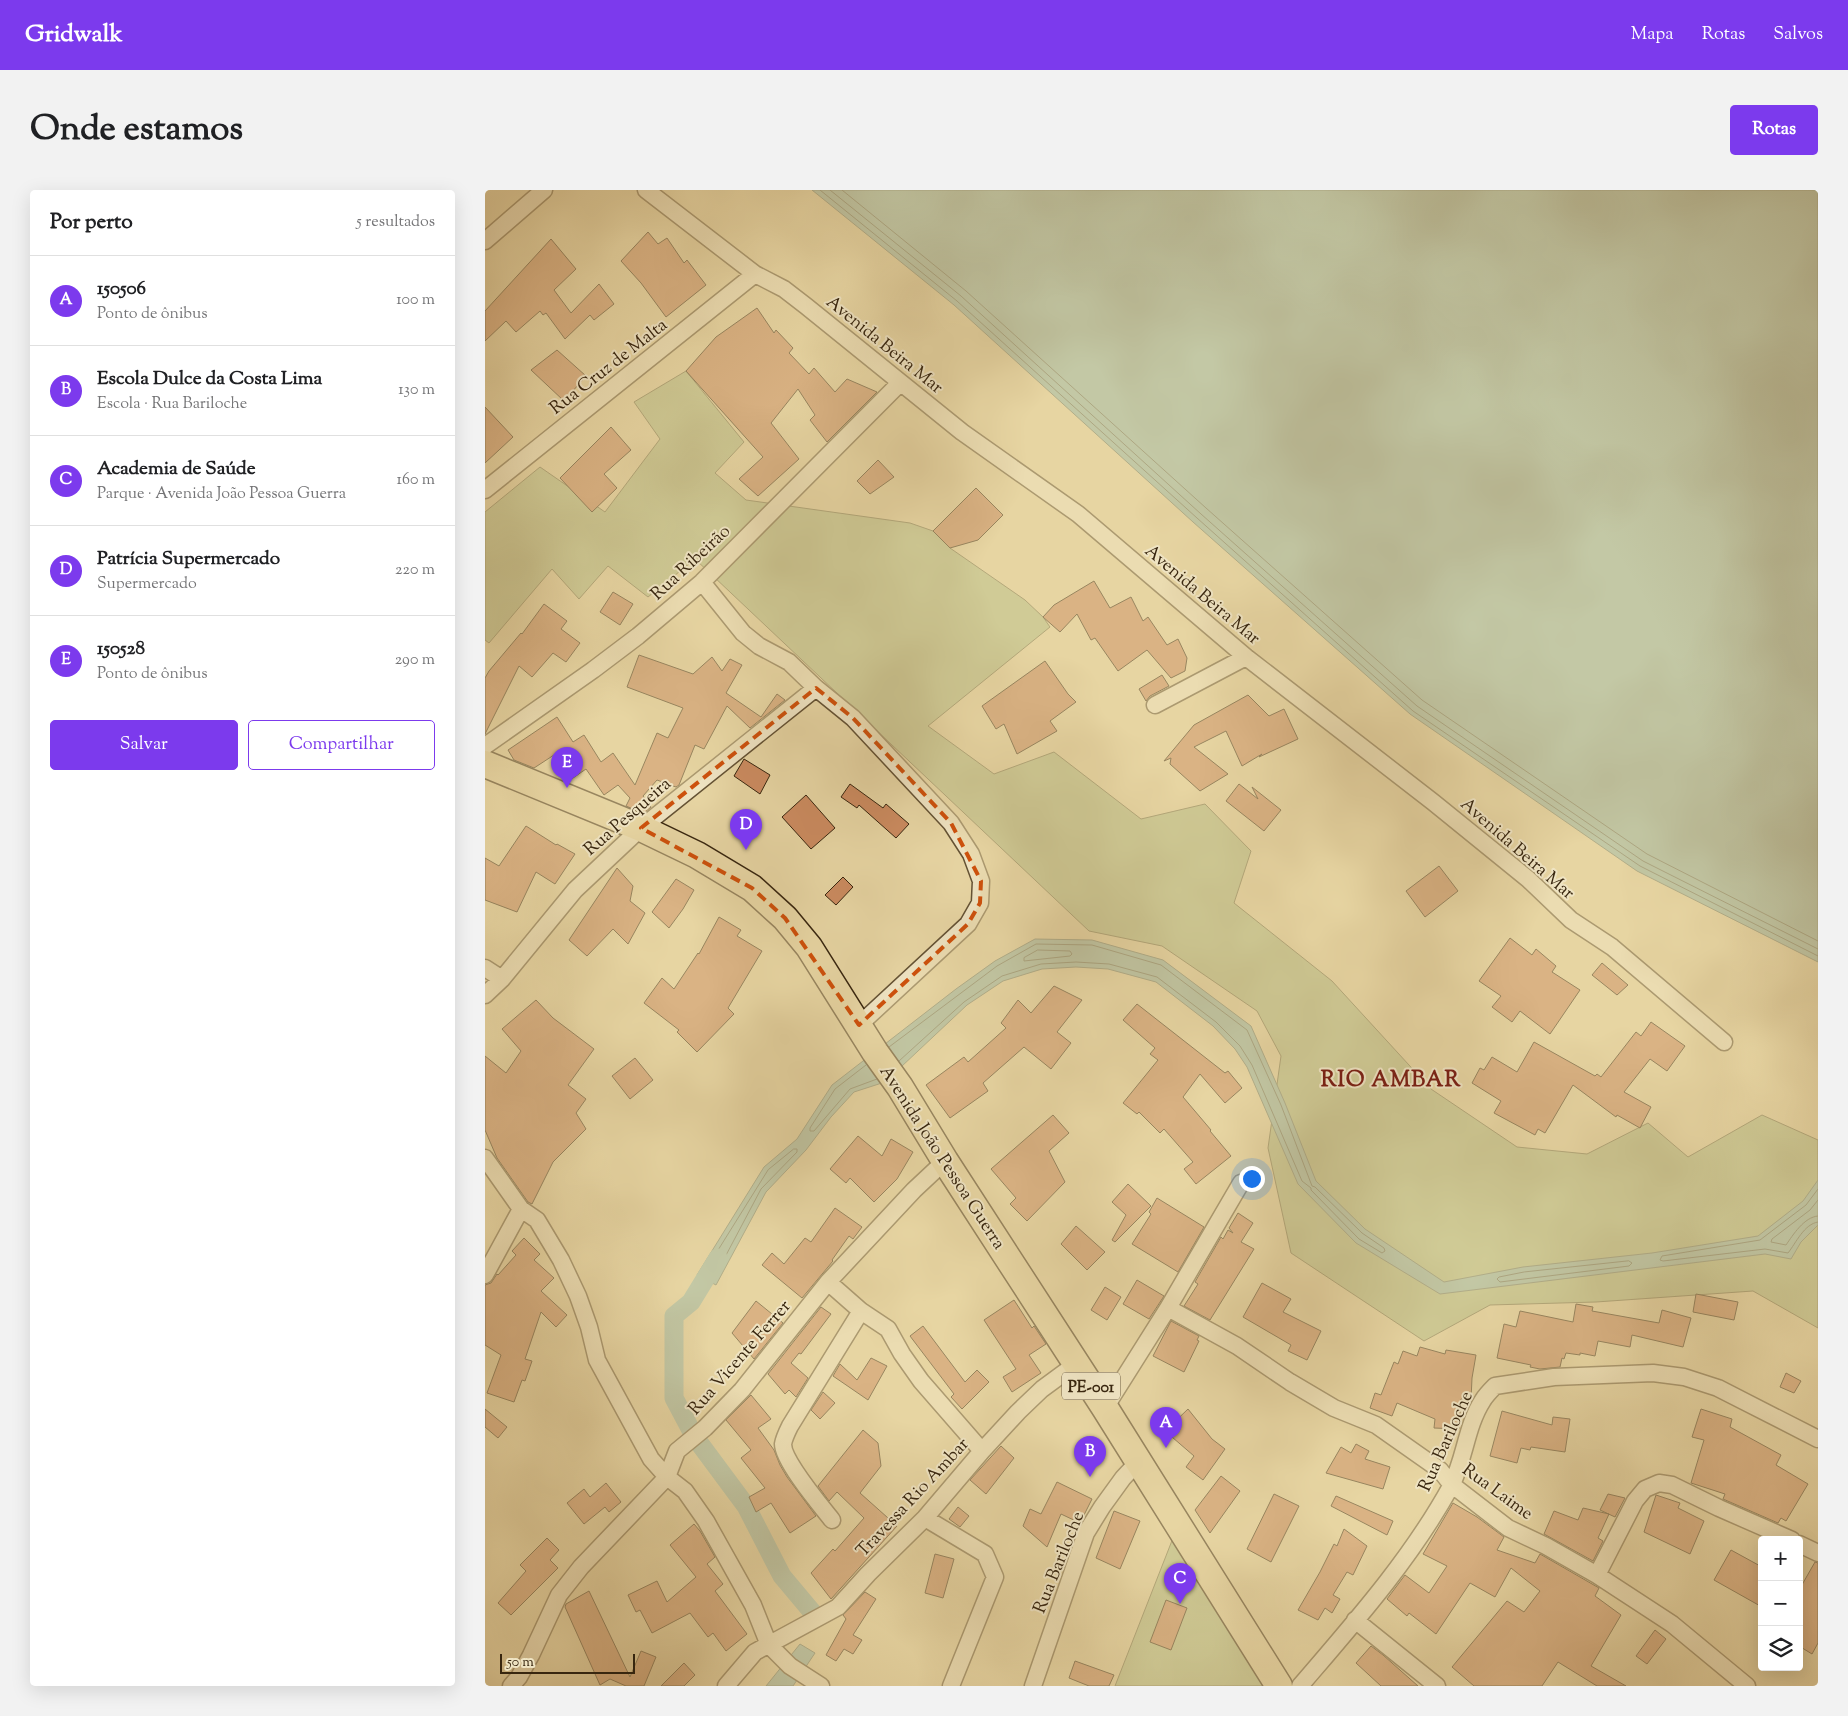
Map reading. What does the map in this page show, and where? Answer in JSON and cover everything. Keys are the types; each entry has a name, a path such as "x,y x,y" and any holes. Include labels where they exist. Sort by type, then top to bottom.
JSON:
{"main road":[{"name":"Avenida João Pessoa Guerra","path":"485,764 641,828 722,869 752,888 785,918 809,947 875,1052 900,1087 945,1161 1105,1408 1279,1686"}],"street":[{"path":"485,241 543,190"},
{"name":"Avenida Beira Mar","path":"647,190 755,274 806,306 900,383 997,457 1078,514 1246,657 1433,802 1521,873 1571,920 1612,947 1724,1042"},
{"name":"Rua Cruz de Malta","path":"485,490 755,274"},
{"name":"Rua Ribeirão","path":"485,746 601,664 638,636 702,582 900,383"},
{"path":"702,582 743,633 759,646 789,662 816,688 853,718 951,823 971,854 981,881 980,903 968,924 859,1025"},
{"path":"1155,705 1246,657"},
{"name":"Rua Pesqueira","path":"485,995 501,980 575,890 641,828 816,688"},
{"path":"485,968 501,980"},
{"path":"485,1158 521,1209 537,1220 561,1260 578,1296 589,1327 597,1360 651,1459 667,1477 685,1491 706,1521 753,1605 769,1645 789,1666 821,1686"},
{"name":"Rua Vicente Ferrer","path":"511,1686 519,1677 531,1655 559,1596 581,1567 667,1477 677,1451 705,1428 741,1390 828,1282 914,1190 945,1161"},
{"path":"1105,1408 1168,1308 1241,1183"},
{"path":"485,1274 521,1209"},
{"path":"828,1282 861,1311 888,1329 902,1354 921,1381 982,1451"},
{"name":"Rua Laime","path":"1168,1308 1237,1346 1290,1382 1334,1408 1376,1424 1440,1470 1451,1484 1508,1528 1546,1546 1597,1575 1672,1624 1747,1686"},
{"path":"832,1520 809,1491 786,1456 783,1446 790,1426 861,1311"},
{"name":"Travessa Rio Ambar","path":"727,1686 755,1652 838,1607 868,1574 925,1518 982,1451 1042,1389 1076,1364"},
{"name":"Rua Bariloche","path":"1300,1686 1406,1556 1451,1484 1479,1408 1495,1386 1554,1377 1653,1373 1684,1377 1719,1388 1818,1439"},
{"name":"Rua Bariloche","path":"1033,1686 1087,1533 1102,1507 1123,1478 1138,1462"},
{"path":"1597,1575 1635,1501 1645,1489 1659,1482 1672,1485 1783,1536"},
{"path":"925,1518 985,1554 995,1577 951,1686"},
{"path":"1803,1546 1818,1553"},
{"path":"1355,1620 1437,1686"}],"highlighted area":[{"path":"816,688 853,718 951,823 981,881 980,903 968,924 859,1025 785,918 752,888 641,828"}],"green space":[{"path":"686,371 744,442 715,473 746,500 910,523 933,531 950,548 1025,600 1043,617 1050,627 928,726 994,774 1054,752 1141,819 1205,804 1251,851 1234,903 1332,981 1431,1089 1517,1147 1587,1154 1648,1123 1688,1157 1762,1115 1818,1140 1818,1328 1753,1291 1596,1302 1490,1305 1424,1341 1291,1253 1268,1148 1281,1056 1257,1011 1162,946 1089,931 695,559 648,597 608,566 579,599 552,569 489,643 485,640 485,512 540,467 605,512 660,439 634,402"},
{"path":"1173,1538 1264,1686 1115,1686"}],"water":[{"path":"812,190 1818,190 1818,962 1637,871 1410,714 1193,522 954,305"},
{"path":"1035,939 1092,940 1163,960 1251,1026 1285,1103 1316,1181 1365,1229 1444,1282 1523,1267 1652,1253 1758,1236 1803,1201 1818,1180 1818,1225 1801,1242 1791,1259 1765,1254 1440,1294 1356,1243 1298,1184 1247,1067 1235,1049 1213,1026 1156,982 1108,969 1076,967 1042,969 1003,981 967,1005 885,1082 854,1092 831,1117 806,1150 766,1192 716,1285 697,1275 764,1167 797,1139 832,1085 956,989 995,961"},
{"path":"800,1644 815,1653 793,1686 766,1686"}],"building":[{"path":"648,232 658,244 667,238 684,263 687,260 706,285 666,317 641,283 621,261"},
{"path":"551,239 576,269 554,290 571,313 599,284 614,304 594,320 590,315 565,339 546,313 543,315 540,311 516,332 506,321 485,341 485,311"},
{"path":"757,308 774,333 776,330 793,348 789,353 809,374 814,368 835,392 847,379 877,392 827,442 810,420 815,415 798,389 771,423 799,459 758,496 739,479 763,457 686,371 716,337"},
{"path":"557,350 586,376 564,401 531,370"},
{"path":"485,407 513,437 485,463"},
{"path":"611,427 631,450 604,474 617,488 592,512 560,478"},
{"path":"878,460 894,477 870,494 857,481"},
{"path":"976,488 1003,515 978,540 950,548 933,531"},
{"path":"1094,581 1110,608 1131,597 1143,621 1148,617 1167,645 1178,639 1187,658 1185,671 1171,678 1147,650 1118,671 1095,638 1091,640 1077,614 1060,632 1043,617 1054,605"},
{"path":"613,592 633,604 620,625 600,612"},
{"path":"544,604 567,621 561,629 580,643 566,662 553,653 532,677 519,666 485,734 485,678 522,634"},
{"path":"639,655 693,674 712,657 722,671 730,659 742,665 726,693 761,717 777,694 785,700 750,728 727,706 704,749 695,745 679,785 676,787 657,780 643,796 651,807 644,813 636,805 633,809 626,806 630,798 618,785 604,795 586,769 570,780 554,755 534,768 514,760 508,750 557,717 573,742 584,735 601,762 613,753 635,785 657,733 668,738 683,708 627,687"},
{"path":"1045,661 1068,694 1076,702 1050,721 1057,731 1017,754 1004,724 996,729 982,706"},
{"path":"1162,675 1169,686 1150,696 1146,701 1139,689"},
{"path":"1248,695 1269,716 1284,709 1298,739 1259,757 1262,754 1242,766 1226,731 1194,747 1228,774 1200,791 1170,764 1171,758 1164,761 1194,725"},
{"path":"744,759 770,775 760,794 734,776"},
{"path":"850,784 883,808 886,804 909,824 896,838 859,805 857,808 841,797"},
{"path":"1239,784 1258,799 1252,787 1281,810 1264,831 1226,801"},
{"path":"806,795 835,828 811,849 782,817"},
{"path":"526,826 556,845 575,854 555,884 536,872 517,912 485,900 485,858 499,866"},
{"path":"1439,866 1458,891 1425,917 1406,891"},
{"path":"617,868 633,886 630,901 645,913 628,944 613,929 587,956 569,940"},
{"path":"843,877 853,887 836,905 825,895"},
{"path":"676,879 694,890 669,928 652,912"},
{"path":"719,917 741,930 737,936 762,951 728,1008 734,1014 697,1052 677,1032 679,1030 644,1003 662,978 674,989 699,954"},
{"path":"1510,938 1532,955 1536,949 1556,966 1552,972 1580,990 1550,1034 1520,1011 1512,1022 1492,1007 1501,996 1479,981"},
{"path":"1602,963 1628,985 1617,995 1592,975"},
{"path":"1054,986 1082,1000 1057,1032 1071,1043 1051,1069 1024,1047 983,1083 988,1091 950,1118 926,1085 964,1057 968,1062 1006,1028 1001,1023 1018,1000 1031,1013"},
{"path":"536,1000 553,1018 594,1049 568,1085 586,1099 576,1113 586,1129 553,1162 532,1204 528,1202 497,1158 485,1130 485,1056 506,1073 521,1051 502,1029"},
{"path":"1137,1004 1225,1073 1228,1071 1242,1088 1225,1103 1200,1074 1183,1097 1231,1156 1196,1184 1184,1169 1193,1162 1164,1129 1160,1133 1139,1112 1137,1114 1123,1103 1158,1060 1150,1054 1155,1048 1123,1020"},
{"path":"1651,1022 1685,1046 1667,1071 1650,1059 1624,1092 1651,1107 1640,1128 1617,1115 1616,1117 1573,1085 1545,1133 1538,1129 1535,1135 1494,1113 1501,1101 1472,1083 1480,1068 1484,1070 1492,1057 1517,1072 1534,1042 1595,1076 1597,1074 1601,1077 1636,1032 1641,1036"},
{"path":"635,1058 653,1080 630,1099 612,1076"},
{"path":"1053,1115 1069,1133 1049,1151 1065,1182 1027,1221 1010,1204 1016,1198 991,1169"},
{"path":"858,1136 882,1156 891,1139 913,1152 897,1179 874,1202 850,1178 846,1183 830,1169"},
{"path":"1128,1184 1151,1206 1115,1242 1112,1240 1126,1215 1112,1202"},
{"path":"1157,1198 1204,1227 1178,1272 1132,1244 1151,1214 1149,1212"},
{"path":"835,1208 862,1227 853,1239 849,1236 833,1261 802,1298 762,1265 772,1253 784,1264 805,1238 811,1242"},
{"path":"1238,1213 1253,1223 1241,1242 1254,1249 1210,1320 1184,1306 1198,1284 1195,1282 1221,1237 1223,1239 1228,1230 1233,1233 1229,1228"},
{"path":"1076,1226 1105,1252 1087,1270 1061,1244"},
{"path":"524,1238 540,1254 534,1260 554,1278 541,1291 567,1315 556,1327 541,1312 525,1359 532,1361 525,1381 522,1380 514,1402 487,1393 501,1355 485,1345 485,1285 491,1283 497,1274 516,1255 512,1251"},
{"path":"1137,1280 1164,1296 1149,1319 1123,1304"},
{"path":"1262,1283 1291,1299 1283,1312 1321,1331 1307,1360 1288,1351 1291,1345 1243,1317"},
{"path":"1105,1287 1121,1297 1107,1320 1091,1310"},
{"path":"1696,1294 1738,1302 1734,1320 1693,1312"},
{"path":"1014,1300 1032,1328 1034,1326 1046,1344 1029,1355 1041,1373 1012,1392 1003,1377 1016,1369 984,1320"},
{"path":"756,1301 783,1323 754,1359 732,1333"},
{"path":"1576,1304 1593,1307 1592,1311 1659,1323 1662,1310 1691,1318 1683,1347 1632,1335 1630,1347 1598,1341 1595,1356 1566,1353 1564,1359 1562,1358 1560,1367 1540,1369 1530,1367 1531,1365 1497,1358 1504,1324 1516,1327 1520,1311 1573,1322"},
{"path":"821,1307 831,1314 801,1354 799,1353 791,1363 808,1378 796,1397 789,1390 785,1394 768,1374"},
{"path":"1171,1321 1199,1336 1197,1340 1199,1341 1184,1372 1153,1356"},
{"path":"923,1326 965,1382 977,1370 989,1382 962,1409 951,1397 954,1394 910,1336"},
{"path":"1420,1347 1445,1354 1446,1350 1476,1355 1471,1400 1461,1399 1459,1429 1434,1428 1435,1419 1397,1403 1392,1416 1370,1408 1375,1393 1381,1395 1394,1362 1398,1364 1403,1351 1417,1356"},
{"path":"871,1358 887,1366 868,1400 833,1376 840,1364 857,1380"},
{"path":"1786,1373 1801,1381 1794,1393 1780,1387"},
{"path":"823,1392 835,1403 820,1419 811,1410"},
{"path":"751,1395 771,1419 758,1428 774,1450 787,1477 816,1516 790,1533 771,1503 756,1512 749,1497 765,1488 741,1458 751,1450 726,1420"},
{"path":"485,1409 507,1427 498,1438 485,1427"},
{"path":"1188,1409 1212,1439 1225,1449 1203,1480 1186,1467 1194,1456 1165,1431"},
{"path":"1701,1409 1732,1419 1730,1427 1781,1455 1776,1465 1808,1484 1786,1521 1781,1518 1778,1523 1723,1499 1725,1494 1691,1483 1704,1440 1692,1437"},
{"path":"1502,1411 1552,1425 1553,1417 1570,1419 1565,1452 1531,1447 1530,1450 1521,1448 1517,1463 1490,1456"},
{"path":"863,1430 878,1443 881,1466 860,1493 897,1526 831,1599 811,1573 833,1549 835,1551 864,1518 837,1492 829,1501 818,1486"},
{"path":"1356,1444 1369,1451 1365,1459 1390,1467 1383,1489 1326,1473 1341,1447 1351,1453"},
{"path":"1001,1446 1014,1458 986,1494 970,1480"},
{"path":"1221,1476 1240,1491 1210,1533 1195,1510"},
{"path":"1057,1482 1092,1499 1080,1523 1061,1514 1047,1547 1023,1526 1030,1509 1041,1514"},
{"path":"606,1483 621,1502 609,1512 605,1507 584,1524 567,1503 584,1489 590,1497"},
{"path":"1274,1494 1299,1506 1271,1562 1247,1549"},
{"path":"1608,1494 1625,1498 1615,1517 1600,1510"},
{"path":"1656,1495 1680,1503 1678,1508 1704,1521 1690,1554 1644,1532"},
{"path":"1336,1496 1393,1521 1387,1535 1331,1506"},
{"path":"1453,1503 1477,1517 1504,1537 1497,1550 1535,1563 1540,1554 1599,1588 1595,1596 1621,1615 1591,1666 1626,1686 1597,1686 1558,1662 1542,1686 1474,1686 1452,1667 1507,1601 1524,1612 1540,1591 1511,1568 1495,1597 1470,1583 1436,1634 1409,1613 1407,1616 1387,1599 1405,1575 1429,1593 1447,1566 1423,1554"},
{"path":"958,1507 969,1516 960,1527 949,1519"},
{"path":"1583,1508 1609,1514 1598,1538 1603,1541 1593,1561 1544,1534 1554,1511 1578,1520"},
{"path":"1114,1511 1140,1521 1120,1569 1096,1558"},
{"path":"694,1524 715,1557 707,1564 723,1584 715,1591 747,1634 726,1651 713,1633 708,1637 690,1613 652,1633 640,1610 636,1612 628,1595 657,1581 667,1602 696,1577 670,1545"},
{"path":"1344,1529 1367,1546 1353,1575 1347,1572 1333,1595 1340,1599 1332,1613 1325,1608 1318,1620 1298,1610 1334,1544 1337,1546"},
{"path":"547,1538 559,1550 550,1560 558,1568 511,1615 498,1603 526,1571 520,1565"},
{"path":"1731,1550 1758,1565 1758,1605 1714,1580"},
{"path":"935,1554 954,1559 943,1598 925,1593"},
{"path":"1815,1562 1818,1563 1818,1643 1812,1654 1803,1648 1803,1583"},
{"path":"589,1591 630,1677 641,1651 656,1657 644,1686 626,1686 610,1679 600,1685 565,1607 566,1604"},
{"path":"865,1592 876,1599 853,1635 862,1640 853,1654 844,1649 836,1661 826,1655 846,1619 843,1615"},
{"path":"1166,1600 1187,1608 1171,1650 1150,1642"},
{"path":"1655,1630 1666,1639 1647,1664 1636,1656"},
{"path":"1371,1646 1418,1686 1381,1686 1356,1663"},
{"path":"1075,1661 1114,1675 1109,1686 1089,1686 1069,1678"},
{"path":"684,1663 695,1675 684,1686 661,1686"}],"waterway":[{"path":"692,1432 674,1398 674,1316 691,1302 718,1258"},
{"path":"700,1444 746,1506 782,1576 813,1613"}],"place":[{"name":"150528","path":"567,788"},
{"name":"Patrícia Supermercado","path":"746,850"},
{"name":"150506","path":"1166,1448"},
{"name":"Escola Dulce da Costa Lima","path":"1090,1477"},
{"name":"Academia de Saúde","path":"1180,1604"}],"district":[{"name":"RIO AMBAR","path":"1391,1078"}]}
